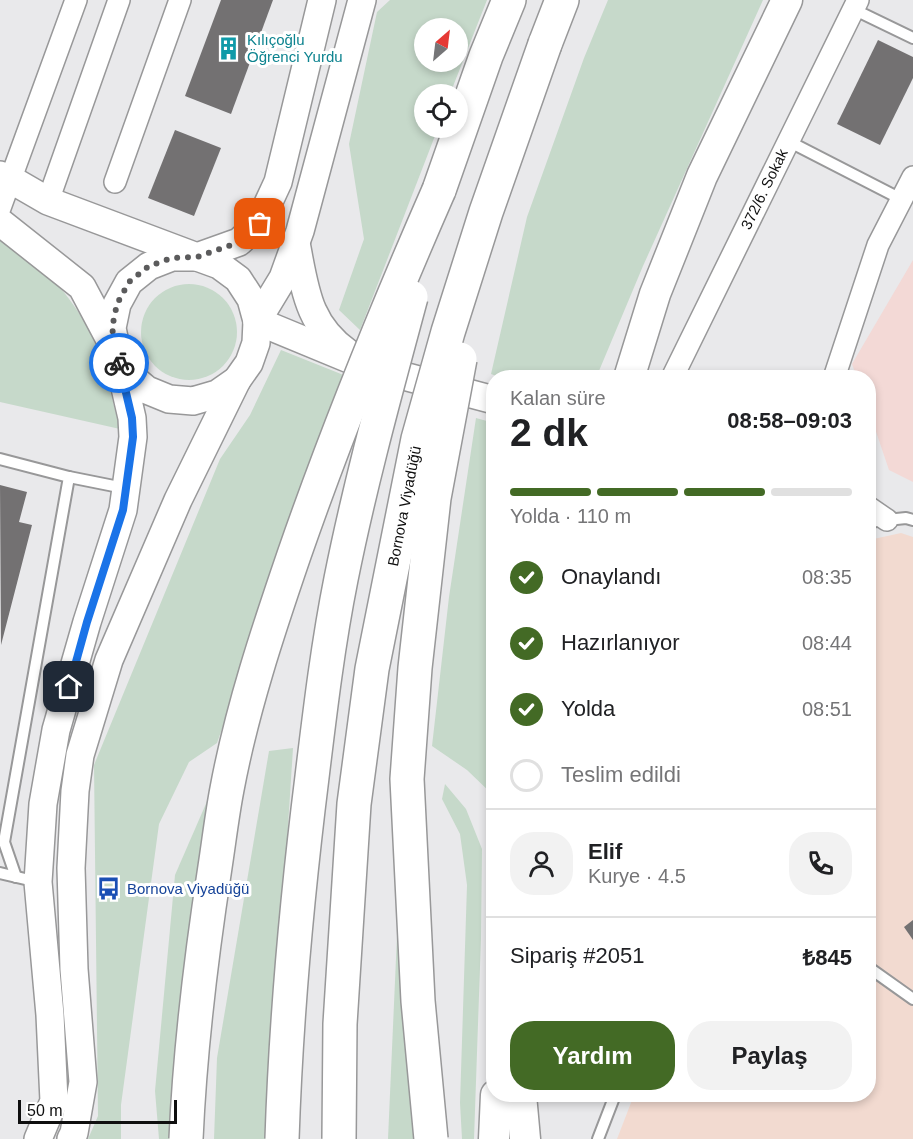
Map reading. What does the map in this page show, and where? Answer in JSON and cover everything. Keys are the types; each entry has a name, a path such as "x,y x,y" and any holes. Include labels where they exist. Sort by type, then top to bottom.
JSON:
{"highway":[{"path":"186,1139 189,1070 209,901 227,788 248,698 277,604 326,461 381,324 439,190 486,56 509,0"},
{"name":"Bornova Viyadüğü","path":"339,1139 339,1024 354,804 372,669 418,439 448,332 486,212 562,0"},
{"path":"282,1139 290,981 301,864 324,680 360,489 439,190"},
{"path":"431,1139 417,1001 407,779 415,668 434,498 486,212"}],"main road":[{"path":"631,370 655,294 702,176 787,0"},
{"path":"494,1139 496,1102"},
{"path":"522,1102 525,1139"}],"street":[{"path":"0,208 5,177 76,0"},
{"path":"48,201 119,0"},
{"path":"115,182 180,0"},
{"path":"38,1139 54,1101 50,1015 27,879 56,730 87,622 123,510 133,437 132,418 112,328 117,304 129,282 149,266 172,258 197,257 240,242 260,224 278,182 322,0"},
{"path":"257,321 283,278 296,243 362,0"},
{"name":"372/6. Sokak","path":"676,370 856,4"},
{"path":"5,177 48,201 219,265 238,279 251,298 257,321 256,343 249,363 237,380 183,491 130,610 110,660 80,755 75,791 71,868 74,969 83,1083 71,1139"},
{"path":"837,370 878,245 913,177"},
{"path":"0,222 82,287 128,374 147,390 169,399 193,401 217,394 237,380"},
{"path":"296,243 309,307 323,330 336,344 366,366"},
{"path":"257,321 366,366 486,398"}],"lane":[{"path":"856,4 913,38"},
{"path":"788,141 902,199"},
{"path":"0,459 126,489"},
{"path":"27,879 4,842 69,477"},
{"path":"878,521 906,518 913,520"},
{"path":"0,873 27,879"},
{"path":"876,973 913,999"},
{"path":"598,1139 612,1102"}],"shaded area":[{"path":"913,260 913,482 889,470 876,432 876,370 854,370 852,364"},
{"path":"901,533 913,537 913,1139 617,1139 631,1102 876,1102 876,538"}],"green space":[{"path":"390,0 487,0 468,48 468,18 414,18 414,72 459,72 454,84 414,84 414,138 434,138 360,330 339,310 364,239 349,144 377,12"},
{"path":"608,0 763,0 643,266 599,370 492,370 527,217 584,58"},
{"path":"0,233 45,271 71,301 82,318 102,362 120,429 0,402"},
{"path":"189,284 207,288 223,298 233,314 237,332 233,350 223,366 207,376 189,380 171,376 155,366 145,350 141,332 145,314 155,298 171,288"},
{"path":"281,350 346,376 217,743 189,762 159,824 121,1105 121,1139 88,1139 98,1116 94,765 220,459 250,415"},
{"path":"476,418 486,421 486,788 467,770 432,746 449,597"},
{"path":"293,748 268,1139 214,1139 217,1058 269,751"},
{"path":"218,776 178,1139 159,1139 155,1091 175,875"},
{"path":"445,784 466,809 482,849 474,1139 462,1139 460,1103 467,885 460,834 442,799"},
{"path":"402,823 423,1139 388,1139"}],"building":[{"name":"Kılıçoğlu Öğrenci Yurdu","path":"221,0 273,0 231,114 185,96"},
{"path":"878,40 913,57 913,78 880,145 837,124"},
{"path":"175,130 221,148 194,216 148,198"},
{"path":"0,485 27,492 19,522 32,525 1,645"},
{"path":"913,920 913,940 904,927"}],"way so far":[{"path":"119,363 112,328 117,304 129,282 149,266 172,258 197,257 240,242 260,224"}],"place":[{"name":"Kılıçoğlu Öğrenci Yurdu","path":"229,48"},
{"name":"Bornova Viyadüğü","path":"109,888"}],"route":[{"path":"69,687 123,510 133,437 132,418 119,363"}]}
